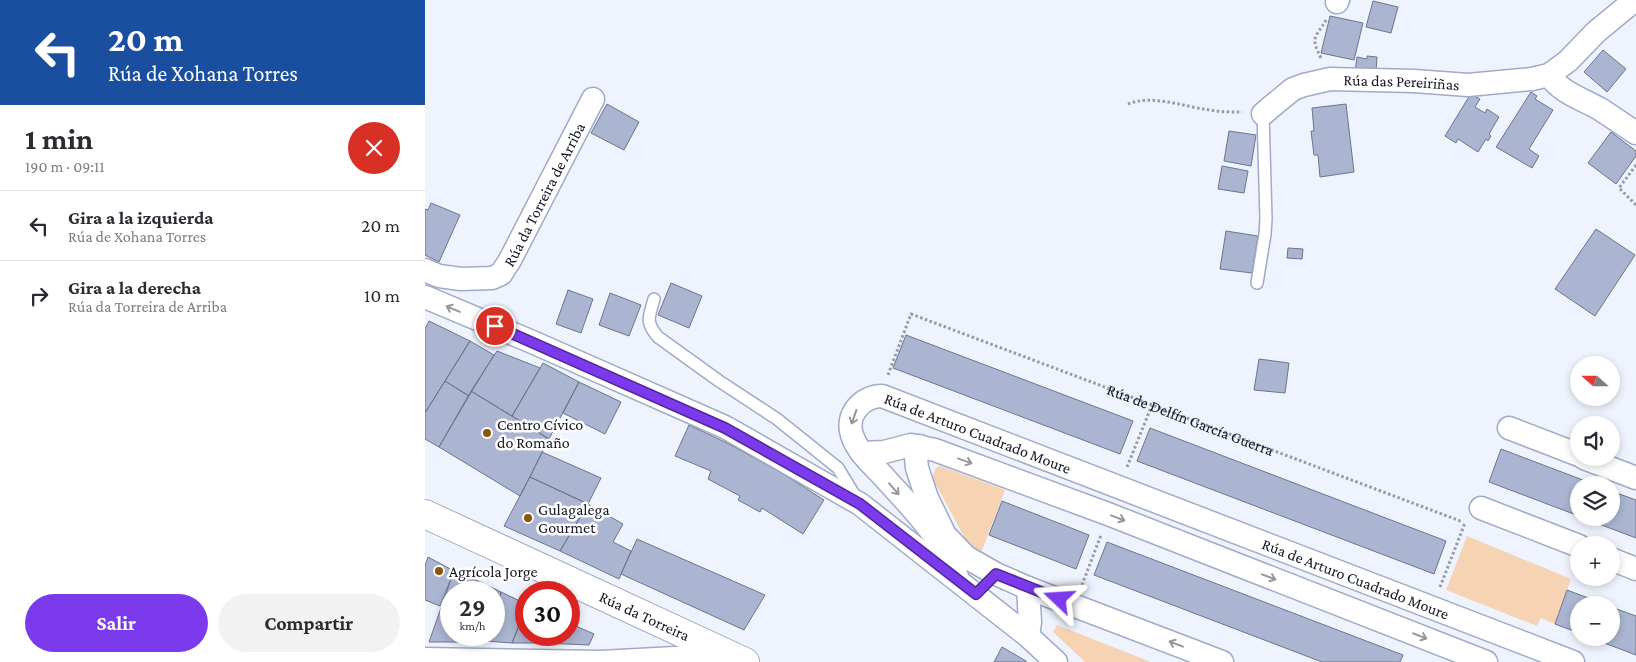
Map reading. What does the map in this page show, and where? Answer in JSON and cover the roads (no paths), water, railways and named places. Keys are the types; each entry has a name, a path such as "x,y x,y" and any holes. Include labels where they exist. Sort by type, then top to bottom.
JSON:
{"main road":[{"name":"Rúa da Torreira","path":"425,514 737,658"}],"street":[{"name":"Rúa das Pereiriñas","path":"1263,114 1293,89 1329,79 1414,81 1468,85 1532,80 1549,75 1568,61 1596,32 1630,4 1632,0"},
{"path":"1549,75 1554,83 1602,110 1636,133"},
{"name":"Rúa da Torreira de Arriba","path":"425,270 439,276 461,278 492,278 501,274 593,99"},
{"path":"425,297 530,341 725,428 860,504 976,594 1056,662"},
{"name":"Rúa de Arturo Cuadrado Moure","path":"1486,662 1108,514 935,450 911,445 884,452 862,453 852,434 851,419 863,402 875,396 884,388 1573,662"},
{"path":"1509,428 1570,452"},
{"path":"919,446 916,458 917,468 927,498 945,535 966,557 996,574 1028,588 1222,662"},
{"path":"862,453 897,491 941,544 955,569 958,580"},
{"path":"1605,466 1636,478"},
{"path":"1476,517 1570,543"},
{"path":"1620,562 1636,568"},
{"path":"976,594 996,574"},
{"path":"1027,636 1030,622 1028,588"},
{"path":"425,659 601,662 737,658"}],"lane":[{"path":"1257,283 1266,219 1263,114"},
{"path":"654,299 649,319 651,329 658,337 719,381 777,419 838,468 860,504"}],"place":[{"name":"Centro Cívico do Romaño","path":"487,433"},
{"name":"Gulagalega Gourmet","path":"528,518"},
{"name":"Agrícola Jorge","path":"439,571"}]}
